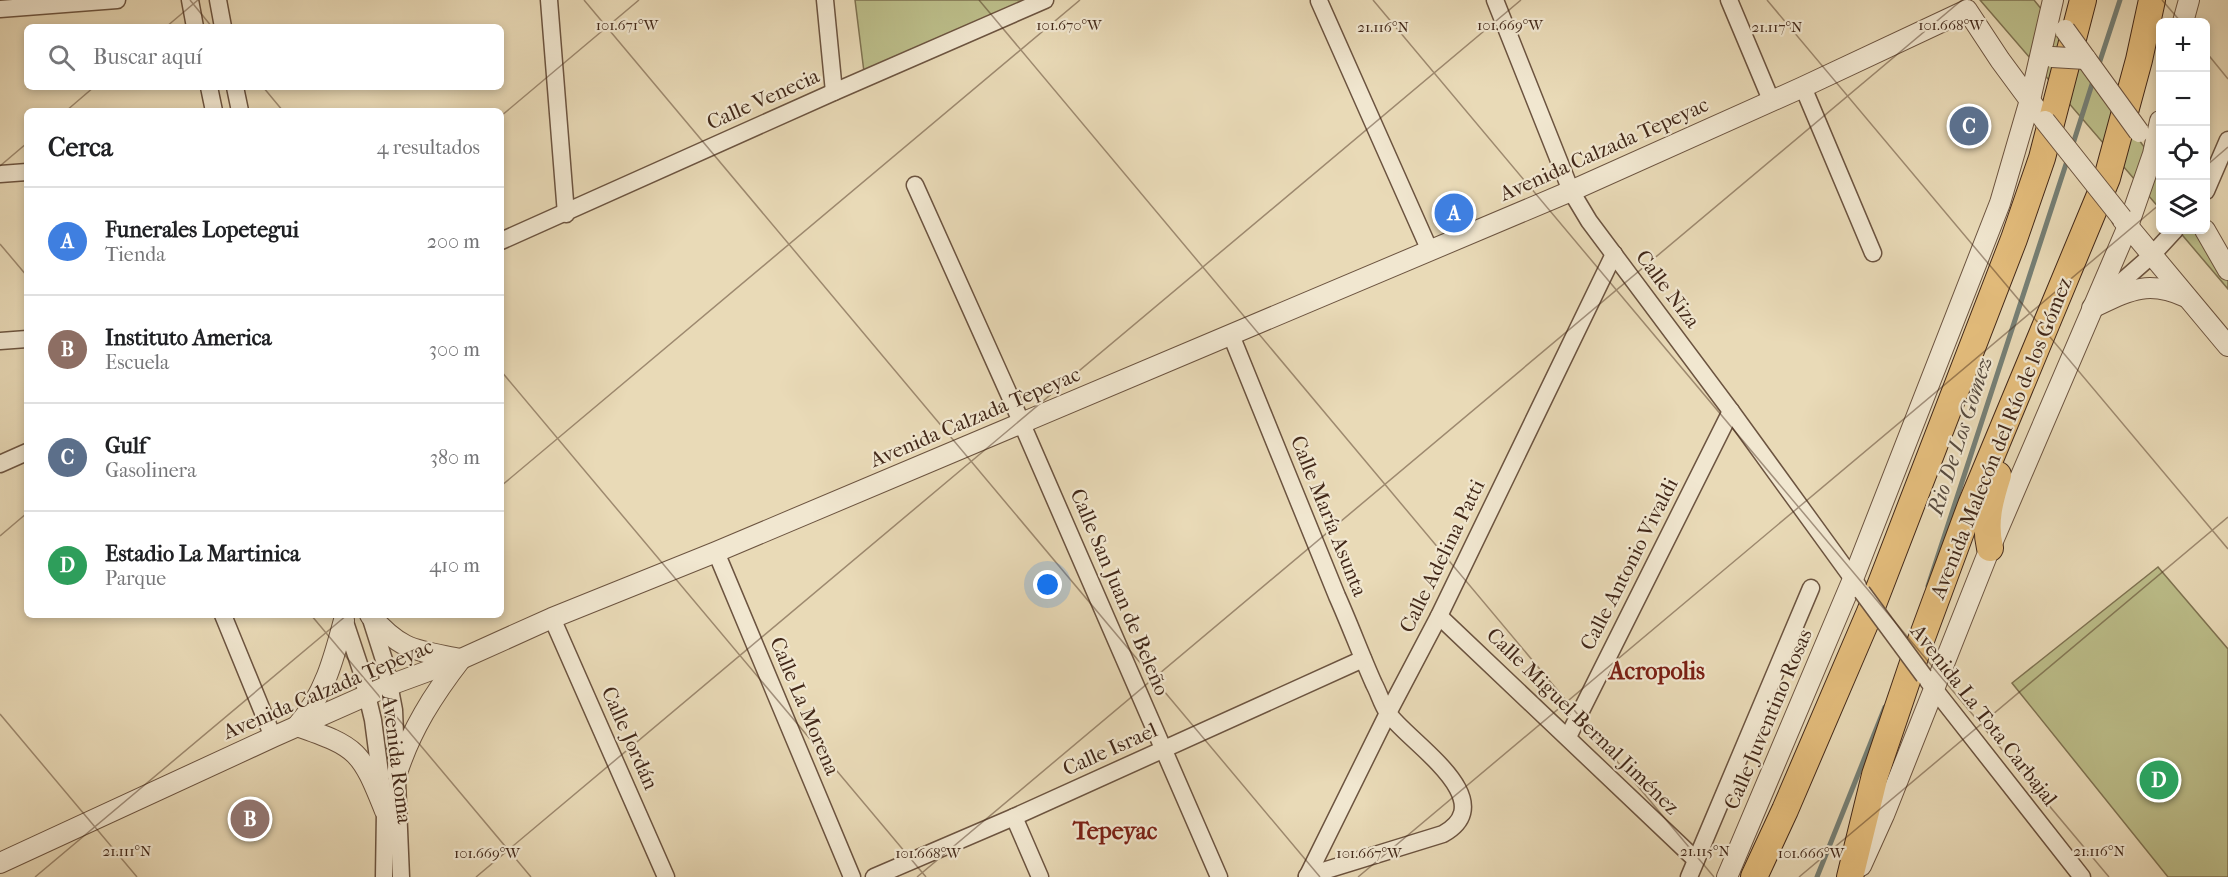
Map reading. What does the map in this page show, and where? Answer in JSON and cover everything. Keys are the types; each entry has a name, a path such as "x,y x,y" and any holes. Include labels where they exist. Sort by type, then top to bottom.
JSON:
{"main road":[{"path":"1754,877 1870,612 2014,239 2042,158 2083,0"},
{"name":"Avenida Malecón del Río de los Gómez","path":"1850,877 1875,775 1917,651 1971,505 2107,178 2139,60 2152,0"},
{"path":"2139,60 2159,0"},
{"path":"1990,548 1987,518 1996,482 2101,219 2107,178"}],"street":[{"path":"0,9 117,0"},
{"path":"190,0 194,24"},
{"path":"218,0 222,24"},
{"path":"549,0 566,214"},
{"path":"825,0 834,92"},
{"name":"Calle Venecia","path":"504,240 1045,0"},
{"name":"Calle Niza","path":"1495,0 1571,191 1589,221 1857,585"},
{"path":"1729,0 1771,100"},
{"path":"2184,18 2189,0"},
{"path":"1319,1 1430,251"},
{"path":"2049,3 2065,30 2156,158"},
{"path":"1857,585 2000,203 2030,100 2046,58 2049,3"},
{"path":"1964,5 2045,120 2125,222 2228,346"},
{"name":"Avenida Calzada Tepeyac","path":"0,863 390,685 461,659 552,618 716,552 1571,191 1803,87 1964,5"},
{"path":"2046,58 2086,59"},
{"path":"1803,87 1873,253"},
{"path":"210,90 213,108"},
{"path":"236,90 239,108"},
{"path":"2210,180 2228,140"},
{"name":"Avenida Malecón del Río de los Gómez","path":"1856,877 1884,815 1928,682 1990,548 2092,308 2125,222 2156,161"},
{"path":"0,174 24,172"},
{"name":"Calle San Juan de Beleño","path":"915,185 1022,423 1219,877"},
{"path":"2092,308 2152,255 2171,234"},
{"path":"2207,234 2228,270"},
{"name":"Calle Adelina Patti","path":"1307,877 1439,616 1614,254"},
{"path":"2092,308 2116,296 2142,288 2168,289 2187,297"},
{"name":"Calle María Asunta","path":"1231,335 1363,659 1388,713 1444,770 1457,787 1463,802 1462,815 1454,828 1443,834 1307,877"},
{"path":"0,341 24,339"},
{"name":"Calle Antonio Vivaldi","path":"1568,737 1731,411"},
{"path":"0,464 24,453"},
{"name":"Calle La Morena","path":"716,552 852,877"},
{"name":"Avenida La Tota Carbajal","path":"1857,585 1928,682 2082,877"},
{"name":"Calle Juventino Rosas","path":"1727,877 1857,585"},
{"name":"Calle Juventino Rosas","path":"1689,877 1811,588"},
{"name":"Calle Miguel Bernal Jiménez","path":"1439,616 1696,860"},
{"path":"224,618 273,737"},
{"path":"344,618 323,686 309,713 297,726 330,737 350,748 365,765 385,811"},
{"name":"Avenida Roma","path":"344,618 373,720 385,811 384,877"},
{"name":"Avenida Roma","path":"371,618 390,685 394,710 401,877"},
{"path":"373,618 399,644 418,651 461,659 432,697 420,718 404,750 397,772"},
{"name":"Calle Jordán","path":"552,618 666,877"},
{"name":"Calle Israel","path":"874,877 1014,817 1363,659"},
{"path":"1014,817 1040,877"}],"green space":[{"path":"855,0 1039,0 864,72"},
{"path":"1980,0 2034,0 2072,47 2156,163 2156,204"},
{"path":"2181,234 2207,234 2228,262 2228,289"},
{"path":"2158,567 2228,649 2228,877 2168,877 2012,683"}],"waterway":[{"name":"Rio De Los Gomez","path":"2098,67 2120,0"},
{"name":"Rio De Los Gomez","path":"2072,147 2094,78"},
{"name":"Rio De Los Gomez","path":"1928,586 2068,158"},
{"name":"Rio De Los Gomez","path":"1817,877 1885,707"}],"place":[{"name":"Gulf","path":"1969,126"},
{"name":"Funerales Lopetegui","path":"1454,213"},
{"name":"Estadio La Martinica","path":"2159,780"},
{"name":"Instituto America","path":"250,819"}],"district":[{"name":"Acropolis","path":"1657,671"},
{"name":"Tepeyac","path":"1115,831"}]}
